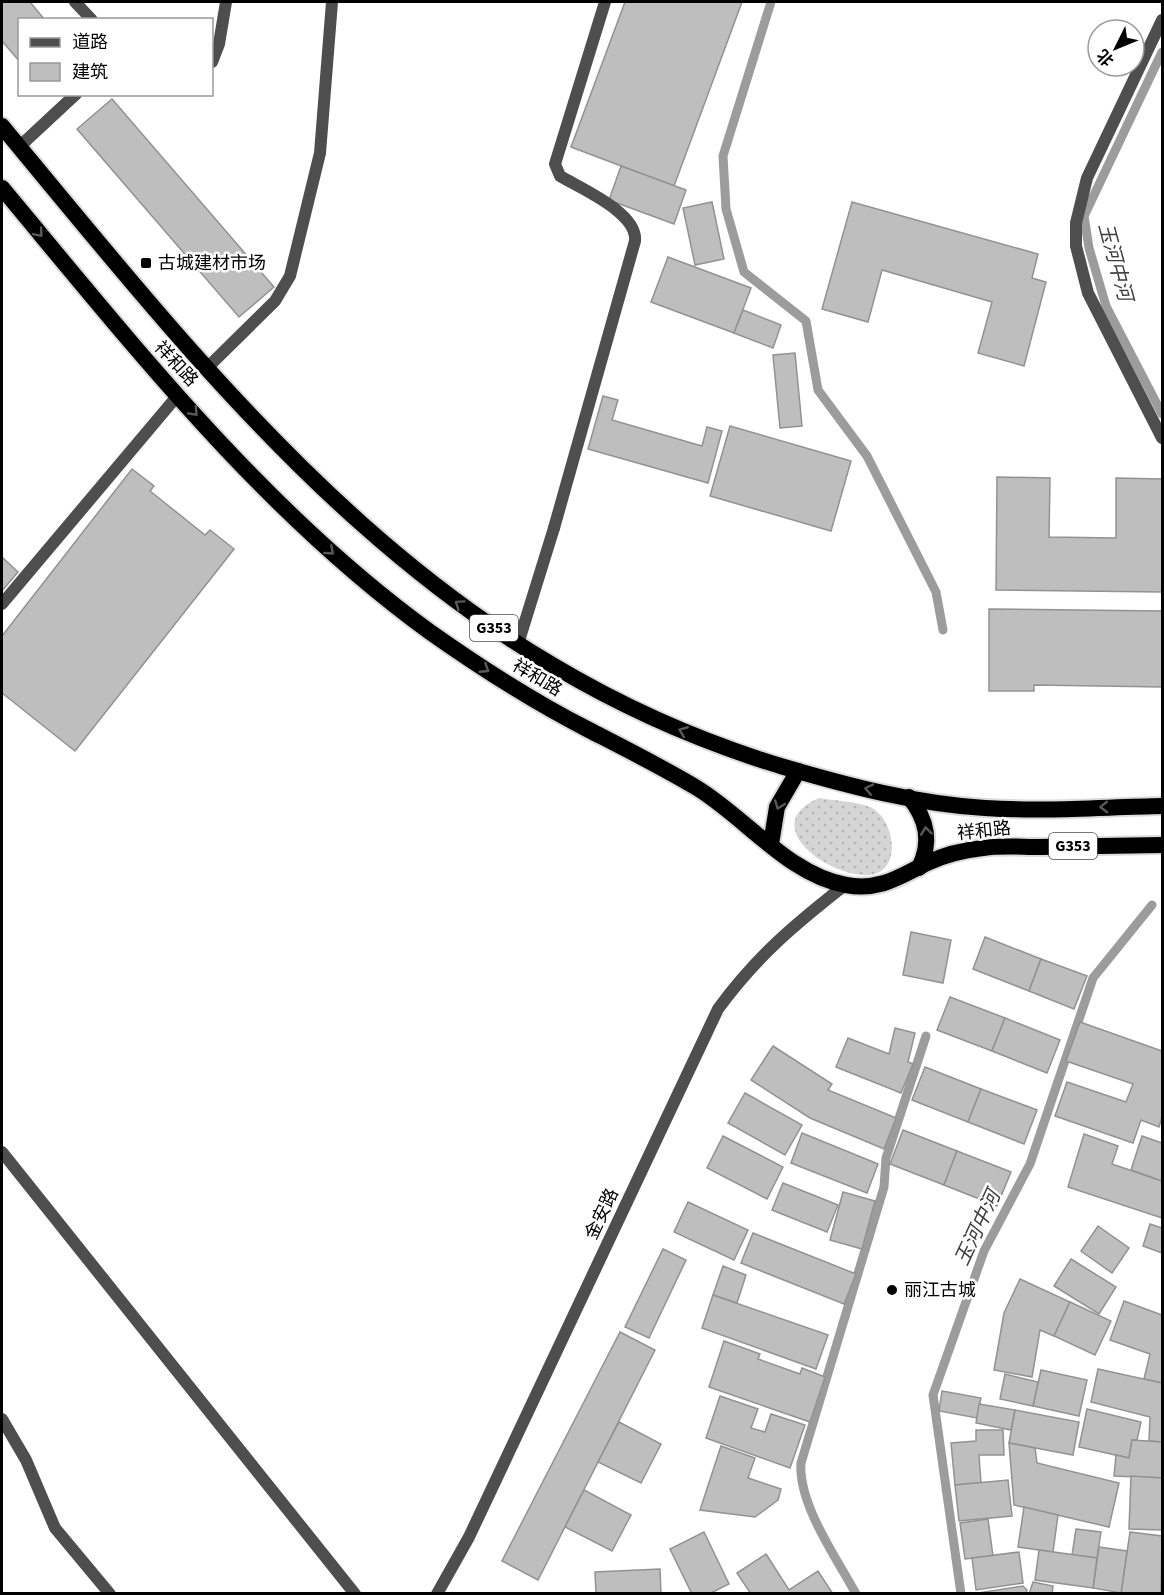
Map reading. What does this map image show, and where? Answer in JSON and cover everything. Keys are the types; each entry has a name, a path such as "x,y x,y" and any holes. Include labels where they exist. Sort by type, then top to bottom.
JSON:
{"highway":[{"name":"祥和路","path":"2,126 164,322 302,470 361,526 452,600 518,644 598,690 657,720 709,741 798,771 909,797 986,808 1162,806"},
{"name":"祥和路","path":"2,188 135,348 291,515 335,556 429,631 534,700 698,788 809,873 845,885 866,887 901,879 949,855 984,847 1162,845"},
{"path":"771,844 777,807 798,771"},
{"path":"909,797 925,820 927,835 924,858 919,868"}],"street":[{"path":"75,2 90,18"},
{"path":"213,59 219,44 226,2"},
{"path":"207,368 275,301 290,276 308,211 320,153 332,2"},
{"path":"518,644 554,528 636,235 626,217 560,176 555,164 605,2"},
{"path":"1162,21 1087,178 1076,223 1078,258 1088,293 1162,438"},
{"path":"19,147 74,96"},
{"path":"2,604 178,395"},
{"name":"金安路","path":"436,1593 469,1537 718,1010 769,948 788,929 845,885"},
{"path":"2,1152 355,1593"},
{"path":"2,1419 26,1460 55,1528 110,1593"}],"shaded area":[{"path":"819,798 864,805 879,813 890,833 892,844 891,856 887,865 879,872 868,875 852,873 835,868 819,859 805,847 797,835 795,822 801,809"}],"building":[{"path":"2,2 30,2 43,18 18,18 18,60 2,41"},
{"path":"625,2 742,2 674,186 571,147"},
{"path":"112,99 274,287 239,317 77,129"},
{"path":"621,166 686,190 674,224 609,200"},
{"path":"712,202 724,259 695,265 683,208"},
{"path":"852,202 1038,254 1032,278 1046,282 1024,366 978,353 992,302 882,270 868,322 822,309"},
{"path":"668,257 751,288 734,333 651,302"},
{"path":"743,310 781,325 773,348 734,333"},
{"path":"795,353 802,426 780,428 773,355"},
{"path":"603,396 618,400 612,420 702,446 707,427 722,431 708,483 588,449"},
{"path":"730,426 851,461 831,531 710,496"},
{"path":"132,469 154,486 150,491 205,535 210,530 234,549 75,751 2,693 2,636"},
{"path":"997,477 1050,478 1049,537 1116,538 1116,478 1162,479 1162,592 996,590"},
{"path":"2,557 18,572 2,591"},
{"path":"989,609 1162,611 1162,687 1034,685 1034,691 989,691"},
{"path":"911,932 951,940 943,983 903,975"},
{"path":"985,937 1041,959 1029,991 973,969"},
{"path":"1041,959 1087,976 1074,1009 1029,991"},
{"path":"950,997 1005,1018 992,1051 937,1030"},
{"path":"1005,1018 1060,1040 1047,1073 992,1051"},
{"path":"1080,1022 1162,1051 1162,1117 1159,1127 1141,1120 1133,1143 1055,1116 1067,1082 1126,1102 1133,1084 1066,1061"},
{"path":"895,1028 915,1033 908,1062 913,1064 901,1093 836,1067 848,1038 889,1054"},
{"path":"773,1046 832,1084 828,1090 896,1118 884,1149 810,1118 751,1080"},
{"path":"925,1067 981,1089 968,1122 912,1100"},
{"path":"981,1089 1037,1110 1024,1144 968,1122"},
{"path":"745,1093 802,1125 785,1155 728,1123"},
{"path":"903,1130 957,1151 944,1185 890,1164"},
{"path":"802,1133 878,1164 867,1193 791,1163"},
{"path":"1084,1134 1118,1146 1112,1164 1162,1181 1162,1218 1068,1187"},
{"path":"723,1136 783,1167 767,1199 707,1168"},
{"path":"1142,1136 1162,1143 1162,1181 1131,1170"},
{"path":"957,1151 1011,1172 997,1206 944,1185"},
{"path":"783,1183 838,1205 827,1232 772,1210"},
{"path":"843,1192 875,1201 862,1249 830,1240"},
{"path":"688,1202 748,1230 734,1260 674,1232"},
{"path":"1150,1224 1162,1228 1162,1253 1143,1246"},
{"path":"1098,1226 1129,1248 1112,1273 1081,1251"},
{"path":"753,1233 856,1274 844,1304 741,1263"},
{"path":"663,1249 686,1260 649,1338 625,1327"},
{"path":"1071,1259 1116,1287 1099,1314 1054,1286"},
{"path":"723,1266 746,1275 737,1303 713,1295"},
{"path":"1020,1279 1070,1302 1054,1336 1040,1330 1032,1377 994,1370 1004,1313"},
{"path":"713,1295 828,1335 816,1369 702,1328"},
{"path":"1124,1301 1162,1315 1162,1383 1144,1379 1150,1354 1110,1340"},
{"path":"1070,1302 1111,1321 1095,1355 1054,1336"},
{"path":"620,1332 655,1350 538,1580 502,1561"},
{"path":"724,1341 760,1354 758,1359 800,1374 802,1368 825,1377 810,1422 709,1387"},
{"path":"1098,1369 1162,1383 1162,1442 1149,1441 1150,1417 1091,1402"},
{"path":"1041,1370 1087,1380 1079,1416 1033,1406"},
{"path":"1005,1374 1038,1382 1033,1406 1000,1399"},
{"path":"942,1391 981,1398 977,1418 939,1411"},
{"path":"720,1396 758,1409 751,1428 765,1432 771,1414 805,1425 790,1468 706,1438"},
{"path":"979,1404 1015,1410 1011,1430 976,1423"},
{"path":"1087,1409 1141,1422 1137,1440 1132,1440 1129,1458 1079,1447"},
{"path":"1015,1410 1079,1422 1073,1455 1009,1443"},
{"path":"619,1422 661,1444 641,1483 598,1462"},
{"path":"976,1430 1003,1430 1004,1455 979,1455 981,1483 955,1485 951,1443 976,1441"},
{"path":"1132,1440 1162,1442 1162,1478 1114,1476 1116,1455 1129,1458"},
{"path":"1009,1443 1035,1448 1037,1463 1119,1483 1109,1527 1014,1505"},
{"path":"721,1446 755,1458 748,1478 781,1489 778,1500 755,1517 700,1510"},
{"path":"1131,1476 1162,1478 1162,1530 1129,1529"},
{"path":"1008,1480 1012,1516 959,1521 955,1485"},
{"path":"584,1490 631,1515 612,1551 565,1527"},
{"path":"1024,1507 1058,1515 1053,1552 1018,1547"},
{"path":"988,1519 993,1556 965,1559 960,1523"},
{"path":"1076,1529 1101,1532 1097,1558 1072,1555"},
{"path":"704,1532 729,1584 709,1594 692,1594 670,1549"},
{"path":"1130,1532 1162,1536 1161,1594 1121,1594"},
{"path":"1099,1547 1127,1551 1121,1593 1093,1588"},
{"path":"1039,1550 1097,1558 1093,1588 1035,1580"},
{"path":"1019,1552 1023,1583 976,1590 972,1558"},
{"path":"766,1554 789,1590 818,1571 833,1594 751,1594 737,1573"},
{"path":"660,1569 661,1594 596,1594 595,1572"},
{"path":"1033,1582 1053,1586 1052,1594 1029,1594"},
{"path":"1023,1586 1027,1590 1026,1594 978,1593"}],"waterway":[{"path":"771,2 723,156 726,209 744,272 806,321 818,390 867,456 936,592 943,630"},
{"name":"玉河中河","path":"1162,52 1084,216 1089,248 1106,306 1162,414"},
{"name":"玉河中河","path":"961,1594 933,1395 984,1251 1030,1164 1093,978 1152,905"},
{"path":"856,1594 812,1513 802,1479 801,1463 884,1187 886,1158 926,1036"}],"place":[{"name":"古城建材市场","path":"146,263"},
{"name":"丽江古城","path":"892,1290"}]}
